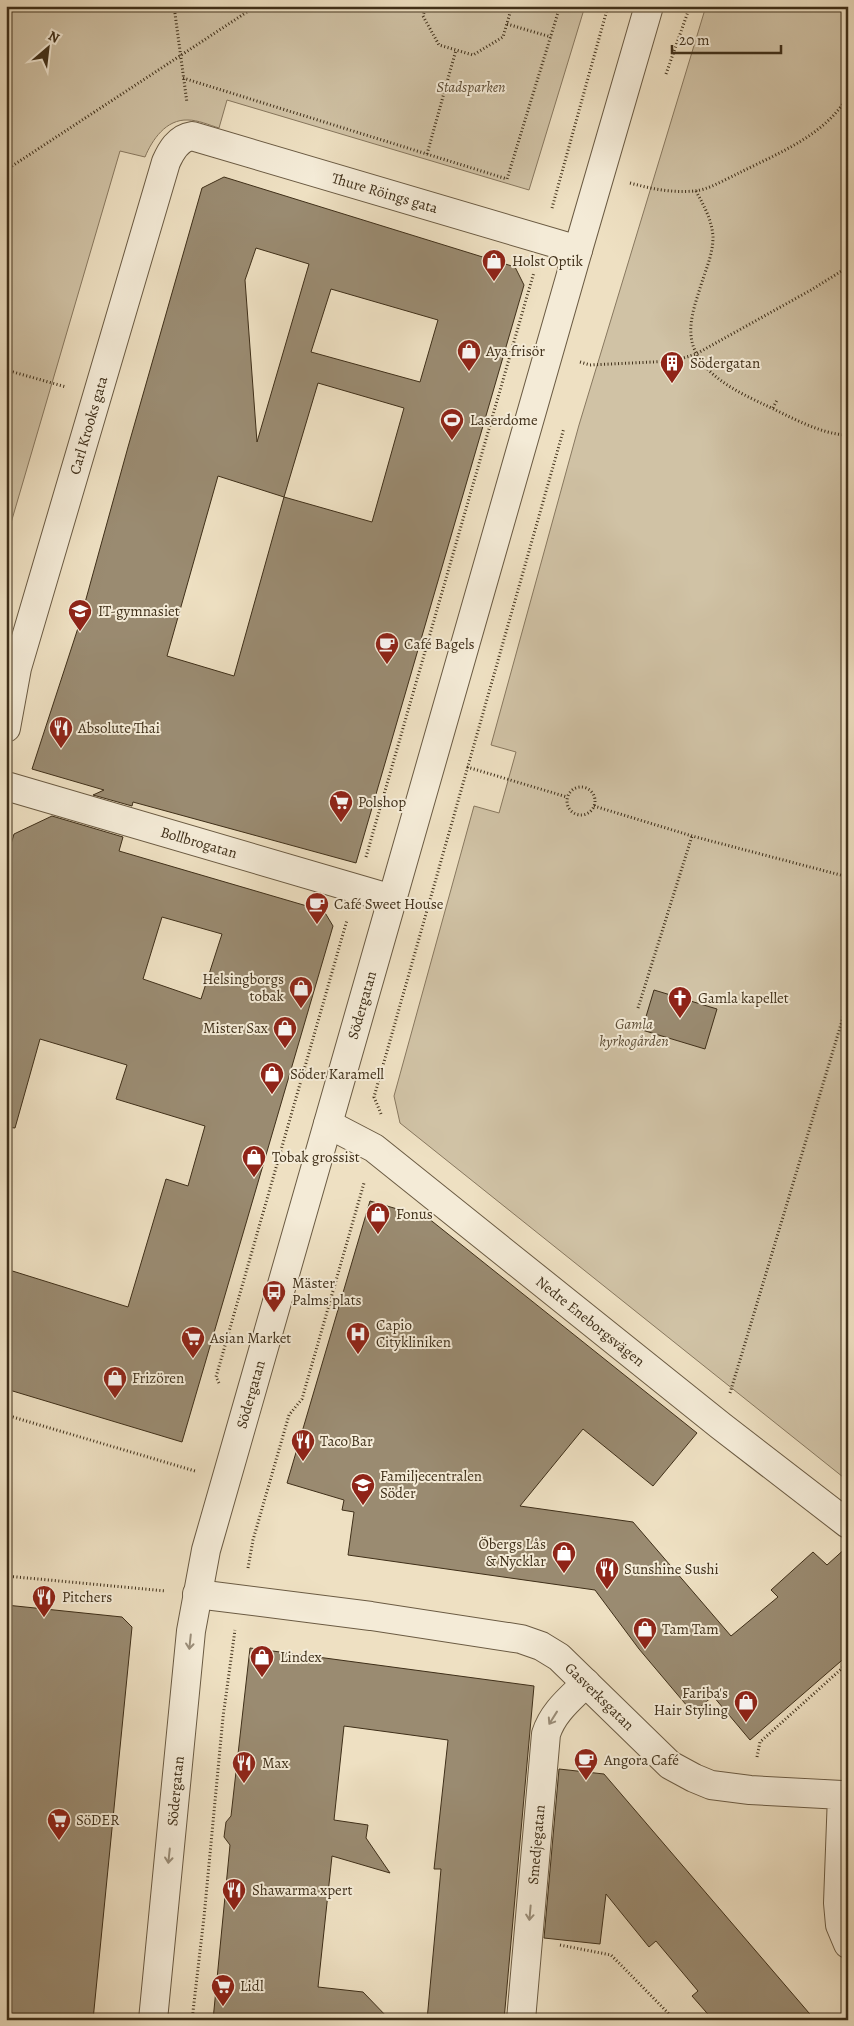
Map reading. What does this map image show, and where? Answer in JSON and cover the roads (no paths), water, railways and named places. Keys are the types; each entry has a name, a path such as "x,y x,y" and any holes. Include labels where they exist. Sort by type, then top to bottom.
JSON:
{"street":[{"name":"Södergatan","path":"153,2020 191,1631 185,1593 222,1494 649,6"},
{"name":"Thure Röings gata","path":"192,136 578,250"},
{"name":"Carl Krooks gata","path":"6,728 17,668 166,162 175,146 186,137 192,136"},
{"name":"Bollbrogatan","path":"6,786 392,899"},
{"name":"Nedre Eneborgsvägen","path":"328,1124 374,1148 721,1426 848,1524"},
{"name":"Gasverksgatan","path":"185,1593 372,1616 521,1639 541,1646 559,1657 670,1765 694,1778 711,1785 750,1790 845,1794 838,1903 840,1925 848,1944"},
{"name":"Smedjegatan","path":"521,2020 546,1734 550,1722 561,1707 586,1683"}],"place":[{"name":"Holst Optik","path":"494,282"},
{"name":"Aya frisör","path":"469,372"},
{"name":"Södergatan","path":"672,384"},
{"name":"Laserdome","path":"452,441"},
{"name":"IT-gymnasiet","path":"80,632"},
{"name":"Café Bagels","path":"387,665"},
{"name":"Absolute Thai","path":"61,749"},
{"name":"Polshop","path":"341,823"},
{"name":"Café Sweet House","path":"317,925"},
{"name":"Helsingborgs tobak","path":"301,1009"},
{"name":"Gamla kapellet","path":"680,1019"},
{"name":"Mister Sax","path":"285,1049"},
{"name":"Söder Karamell","path":"272,1095"},
{"name":"Tobak grossist","path":"254,1178"},
{"name":"Fonus","path":"378,1235"},
{"name":"Mäster Palms plats","path":"274,1313"},
{"name":"Capio Citykliniken","path":"358,1355"},
{"name":"Asian Market","path":"193,1359"},
{"name":"Frizören","path":"115,1399"},
{"name":"Taco Bar","path":"303,1462"},
{"name":"Familjecentralen Söder","path":"363,1506"},
{"name":"Öbergs Lås & Nycklar","path":"564,1574"},
{"name":"Sunshine Sushi","path":"607,1590"},
{"name":"Pitchers","path":"44,1618"},
{"name":"Tam Tam","path":"645,1650"},
{"name":"Lindex","path":"262,1678"},
{"name":"Fariba's Hair Styling","path":"746,1723"},
{"name":"Angora Café","path":"586,1781"},
{"name":"Max","path":"244,1784"},
{"name":"SöDER","path":"59,1841"},
{"name":"Shawarma xpert","path":"234,1911"},
{"name":"Lidl","path":"223,2007"}],"park label":[{"name":"Stadsparken","path":"471,87"},
{"name":"Gamla kyrkogården","path":"634,1032"}]}
